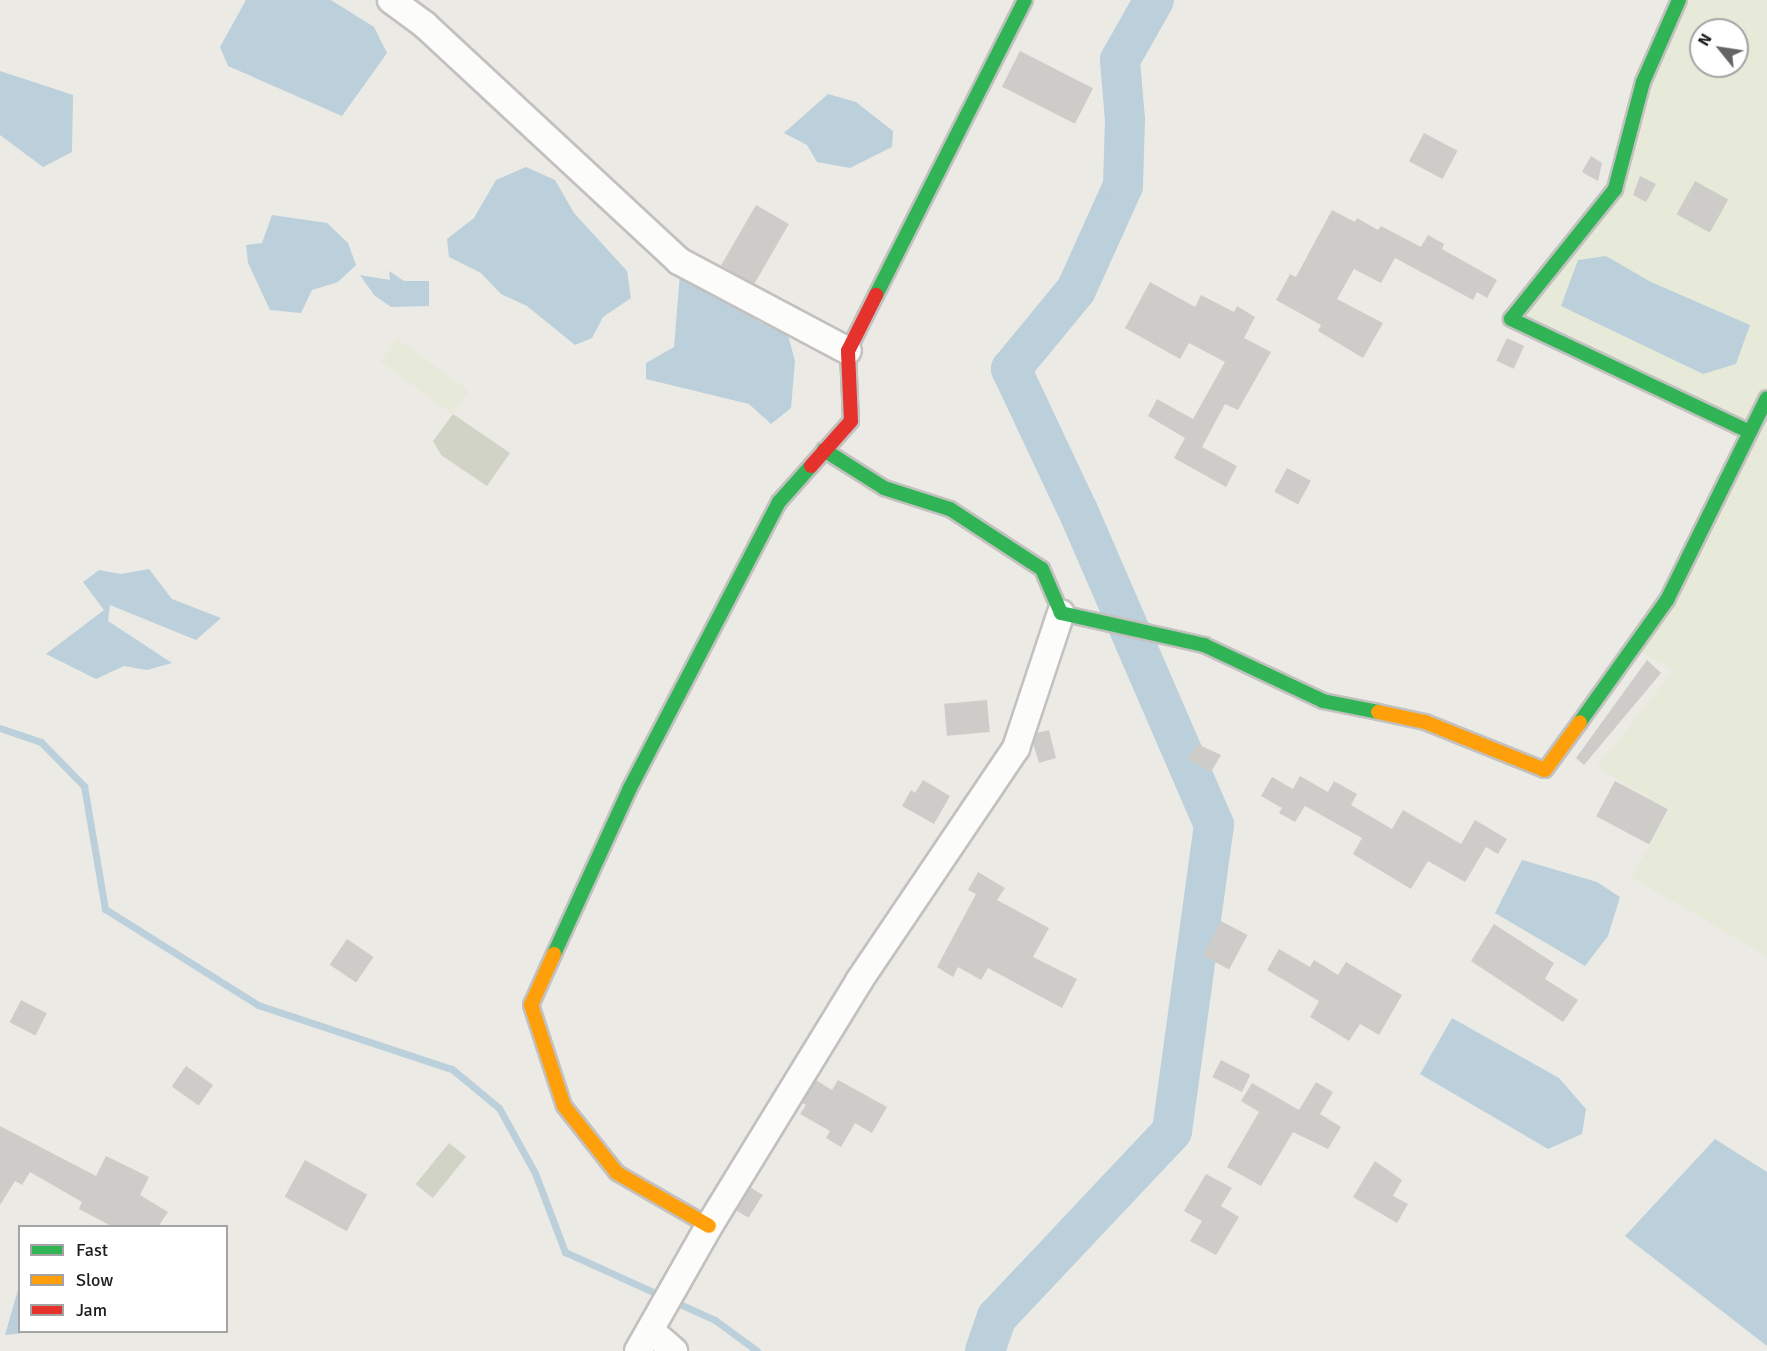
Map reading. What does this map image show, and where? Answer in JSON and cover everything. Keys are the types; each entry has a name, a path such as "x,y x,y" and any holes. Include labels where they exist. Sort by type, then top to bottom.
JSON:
{"street":[{"path":"391,0 425,25 679,261 848,351"},
{"path":"709,1226 617,1173 564,1107 531,1005 630,788 779,502 851,421 848,351 1025,0"},
{"path":"1679,0 1643,82 1615,189 1511,320 1748,431"},
{"path":"1061,613 1204,645 1323,701 1425,722 1545,770 1667,600 1748,431 1767,398"},
{"path":"674,1351 644,1341 709,1226 859,981 1016,748 1061,613 1042,569 950,509 884,488 824,450"}],"shaded area":[{"path":"453,414 510,453 487,486 441,455 433,441"},
{"path":"449,1143 466,1157 433,1198 416,1184"}],"green space":[{"path":"1679,0 1767,0 1767,956 1631,877 1670,810 1597,767 1674,670 1633,648 1747,431 1511,319 1615,189"},
{"path":"397,339 469,391 453,414 381,362"}],"water":[{"path":"246,0 331,0 374,27 387,53 342,116 228,66 220,47"},
{"path":"0,71 73,95 72,152 43,167 0,135"},
{"path":"828,94 856,102 893,131 892,147 850,168 817,162 807,145 784,133"},
{"path":"526,167 555,180 574,213 627,271 631,298 603,317 592,338 575,345 527,306 501,294 481,273 449,257 447,239 474,218 496,180"},
{"path":"272,215 327,223 348,243 356,265 338,282 312,290 301,313 270,310 248,263 246,245 262,243"},
{"path":"1606,256 1651,282 1750,325 1736,364 1703,374 1561,306 1578,260"},
{"path":"389,271 404,281 429,281 429,306 391,307 374,295 360,275 390,280"},
{"path":"680,274 715,288 759,322 788,335 795,361 791,408 771,424 749,404 646,379 646,363 674,347"},
{"path":"149,569 172,599 221,618 196,640 110,605 108,621 172,663 147,670 124,666 96,679 46,654 104,610 83,582 99,570 121,574"},
{"path":"1522,860 1597,882 1620,897 1608,936 1585,966 1495,913"},
{"path":"1452,1018 1559,1078 1586,1109 1582,1134 1548,1149 1420,1074"},
{"path":"1715,1139 1767,1172 1767,1346 1625,1236"},
{"path":"18,1290 18,1333 23,1333 5,1335"}],"building":[{"path":"1020,51 1093,88 1075,124 1002,87"},
{"path":"1424,133 1458,151 1443,179 1409,161"},
{"path":"1591,156 1602,163 1598,181 1582,172"},
{"path":"1640,176 1656,184 1646,202 1633,195"},
{"path":"1695,181 1728,199 1710,233 1677,214"},
{"path":"756,205 789,224 754,285 721,266"},
{"path":"1332,210 1355,222 1357,218 1378,230 1381,226 1421,247 1428,235 1444,244 1442,249 1497,280 1487,298 1477,292 1473,300 1395,258 1381,283 1354,269 1337,299 1383,323 1363,358 1318,331 1321,325 1276,300 1290,274 1296,277"},
{"path":"1150,282 1195,307 1201,295 1234,312 1237,306 1255,317 1244,338 1271,352 1238,410 1225,404 1202,447 1237,466 1226,487 1174,458 1185,438 1148,416 1157,399 1193,419 1225,362 1189,343 1180,359 1125,328"},
{"path":"1507,338 1524,346 1514,369 1496,361"},
{"path":"1287,468 1311,481 1298,505 1274,492"},
{"path":"1647,660 1661,673 1584,765 1576,758"},
{"path":"987,700 990,732 947,736 944,704"},
{"path":"1049,730 1056,758 1039,763 1033,743 1037,733"},
{"path":"1197,744 1221,755 1211,772 1188,759"},
{"path":"1300,776 1328,792 1334,781 1357,794 1351,805 1392,829 1403,810 1461,844 1475,820 1507,839 1498,854 1486,847 1465,882 1428,861 1411,889 1353,854 1362,838 1305,806 1295,822 1279,813 1282,808 1261,796 1272,777 1293,789"},
{"path":"923,780 950,796 934,824 902,806 911,790 915,793"},
{"path":"1615,781 1668,809 1649,844 1596,816"},
{"path":"978,872 1005,888 997,900 1049,928 1033,957 1077,979 1062,1008 988,968 981,980 958,967 953,977 937,967 976,894 968,890"},
{"path":"1221,921 1247,935 1229,970 1203,955"},
{"path":"1494,924 1554,963 1545,979 1578,1000 1563,1022 1471,961"},
{"path":"347,939 374,957 356,983 330,965"},
{"path":"1279,949 1310,967 1314,960 1338,975 1346,962 1402,995 1379,1035 1360,1024 1349,1041 1310,1017 1319,1001 1267,970"},
{"path":"21,1000 47,1013 35,1035 10,1022"},
{"path":"1221,1060 1250,1075 1242,1092 1212,1077"},
{"path":"186,1066 213,1085 199,1105 172,1086"},
{"path":"816,1080 832,1090 838,1080 887,1107 872,1133 855,1123 841,1147 826,1138 830,1131 800,1114 806,1105 802,1103"},
{"path":"1316,1082 1333,1092 1320,1114 1341,1127 1328,1149 1293,1132 1261,1186 1227,1167 1259,1112 1241,1101 1252,1083 1299,1110"},
{"path":"0,1126 96,1176 106,1156 149,1177 140,1195 168,1212 159,1225 109,1225 79,1209 82,1202 30,1172 22,1185 15,1181 0,1205"},
{"path":"305,1160 367,1194 347,1231 285,1197"},
{"path":"1375,1161 1402,1180 1393,1196 1408,1204 1397,1223 1353,1197"},
{"path":"1206,1174 1232,1188 1221,1206 1239,1217 1216,1255 1190,1241 1202,1221 1184,1211"},
{"path":"750,1187 763,1195 748,1218 736,1210"}],"waterway":[{"path":"985,1351 997,1317 1172,1131 1214,825 1077,509 1011,369 1076,290 1123,186 1125,120 1120,60 1154,0"},
{"path":"0,728 41,742 84,786 105,909 258,1005 452,1069 499,1108 535,1173 565,1252 715,1320 757,1351"}],"traffic: fast":[{"path":"876,295 1025,0"},
{"path":"1679,0 1643,82 1615,189 1511,319 1748,431"},
{"path":"1580,722 1667,600 1767,398"},
{"path":"824,450 884,488 950,509 1042,569 1061,613 1204,645 1323,701 1378,712"},
{"path":"554,954 630,788 779,502 811,466"}],"traffic: slow":[{"path":"1378,712 1425,722 1545,770 1580,722"},
{"path":"554,954 531,1005 564,1106 617,1173 709,1226"}],"traffic: jam":[{"path":"811,466 851,421 848,351 876,295"}]}
